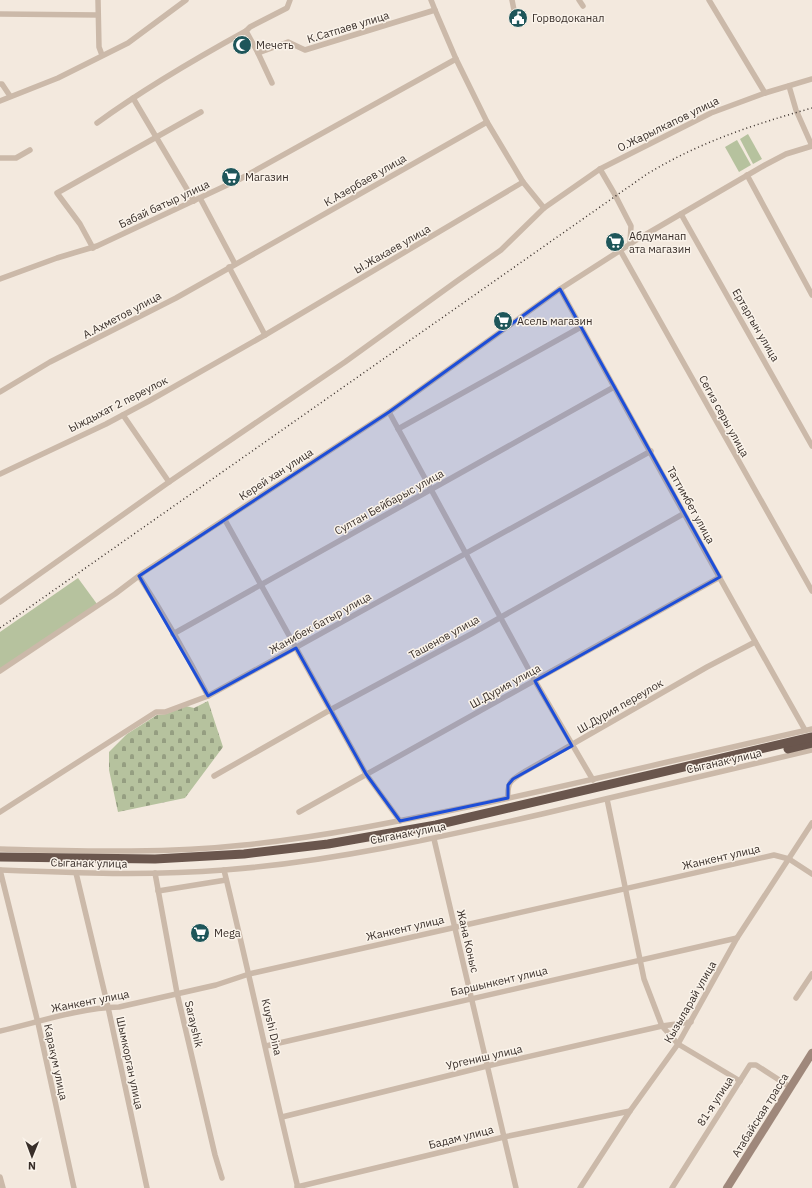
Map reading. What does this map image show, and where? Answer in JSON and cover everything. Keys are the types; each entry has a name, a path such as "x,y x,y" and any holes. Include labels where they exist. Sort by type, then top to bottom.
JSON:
{"highway":[{"path":"0,857 94,860 155,859 244,854 328,844 436,825 809,734"},
{"path":"0,862 156,865 245,859 329,850 437,830 812,743"}],"main road":[{"name":"Атабайская трасса","path":"727,1188 812,1053"}],"street":[{"path":"98,0 99,47 102,55"},
{"path":"0,101 58,78 128,43 171,9 186,0"},
{"path":"98,123 188,62 287,8 290,0"},
{"path":"431,0 456,60 486,122 522,182 544,208"},
{"path":"512,0 514,10"},
{"path":"580,0 583,6"},
{"path":"709,0 765,93"},
{"name":"К.Сатпаев улица","path":"258,53 288,42 305,50 435,10"},
{"path":"0,14 98,15"},
{"path":"246,31 272,84"},
{"name":"Бабай батыр улица","path":"0,279 57,258 93,248 197,200 240,179 456,60"},
{"name":"О.Жарылкапов улица","path":"0,602 169,482 345,362 495,254 544,208 600,169 711,112 765,93 812,79"},
{"path":"0,84 2,84 10,96"},
{"path":"788,86 796,110 812,146"},
{"path":"133,98 156,138 197,200 235,264"},
{"path":"93,248 80,224 57,193 201,112"},
{"name":"К.Азербаев улица","path":"252,254 316,220 486,122"},
{"name":"Керей хан улица","path":"0,672 115,594 138,576 389,412 560,289 620,250 747,175 786,154 812,146"},
{"path":"0,158 16,158 30,150"},
{"path":"600,169 631,226 630,244"},
{"path":"747,175 812,295"},
{"name":"Ы.Жакаев улица","path":"242,347 265,335 522,182"},
{"name":"Ертаргын улица","path":"681,214 812,446"},
{"name":"Сегиз серы улица","path":"620,250 812,591"},
{"name":"А.Ахметов улица","path":"0,392 50,362 176,298 252,254"},
{"path":"229,267 265,335"},
{"name":"Таттимбет улица","path":"560,289 651,451 683,514 809,734"},
{"path":"398,429 581,327"},
{"name":"Ыждыхат 2 переулок","path":"0,474 123,415 242,347"},
{"name":"Султан Бейбарыс улица","path":"174,634 614,387"},
{"path":"389,412 535,681 593,780"},
{"path":"123,415 169,482"},
{"name":"Жанибек батыр улица","path":"0,812 156,712 165,712 208,696 651,451"},
{"name":"Ташенов улица","path":"214,776 683,514"},
{"path":"224,520 366,774 400,821"},
{"path":"138,576 174,634 208,696"},
{"name":"Ш.Дурия улица","path":"300,812 720,577"},
{"name":"Ш.Дурия переулок","path":"508,798 508,785 513,779 707,667 755,642"},
{"path":"0,849 113,852 207,848 243,846 321,835 400,821 809,734 812,729"},
{"name":"Сыганак улица","path":"0,870 155,874 224,870 335,857 434,839 812,750"},
{"path":"607,799 644,979 662,1026 678,1044 740,1081"},
{"name":"Кызыларай улица","path":"580,1188 630,1111 678,1044 737,938 812,823"},
{"name":"Жана Коныс","path":"434,839 516,1188"},
{"name":"Жанкент улица","path":"0,1032 108,1007 119,1006 177,992 216,985 249,974 774,855 789,859 812,874"},
{"name":"Каракум улица","path":"0,870 38,1023 74,1188"},
{"name":"Kuyshi Dina","path":"224,870 266,1046 282,1117 288,1152 298,1187"},
{"name":"Шымкорган улица","path":"76,873 108,1007 147,1188"},
{"name":"Sarayshik","path":"155,874 177,992 215,1155 222,1178"},
{"path":"158,891 226,880"},
{"name":"Баршынкент улица","path":"266,1046 737,938"},
{"path":"796,998 812,974"},
{"name":"Ургениш улица","path":"282,1117 487,1066 662,1026 691,1022"},
{"name":"81-я улица","path":"672,1188 750,1065 756,1065 790,1087"},
{"name":"Бадам улица","path":"298,1187 504,1137 630,1111"},
{"path":"0,1177 2,1187"}],"highlighted area":[{"path":"560,289 720,577 535,681 572,746 513,779 508,785 508,798 400,821 366,774 296,648 208,696 139,576 389,412"}],"green space":[{"path":"748,134 762,159 753,164 740,139"},
{"path":"737,140 751,165 739,172 725,147"},
{"path":"78,578 97,604 0,669 0,632"},
{"path":"208,701 223,747 185,798 118,812 109,770 109,752 127,734 157,715 166,714 186,706 194,708"}],"railway":[{"path":"0,628 647,174 687,153 727,135 812,108"}],"place":[{"name":"Горводоканал","path":"518,18"},
{"name":"Мечеть","path":"242,45"},
{"name":"Магазин","path":"231,177"},
{"name":"Абдуманап ата магазин","path":"615,242"},
{"name":"Асель магазин","path":"503,321"},
{"name":"Mega","path":"200,933"}]}
